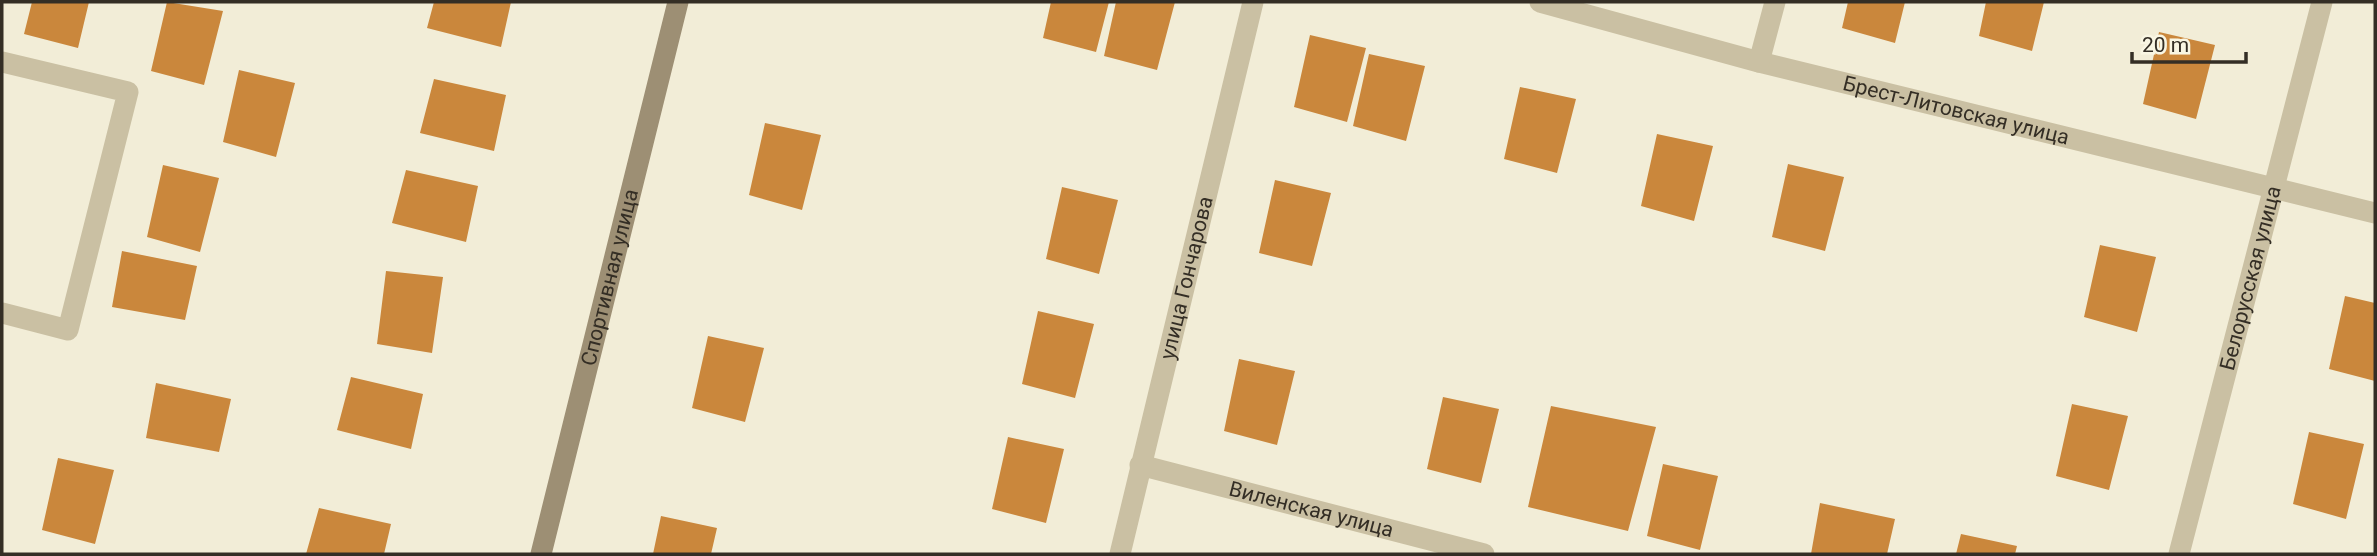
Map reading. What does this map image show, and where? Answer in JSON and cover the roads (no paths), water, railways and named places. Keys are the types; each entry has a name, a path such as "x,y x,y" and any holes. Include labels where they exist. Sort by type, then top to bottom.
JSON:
{"street":[{"name":"Спортивная улица","path":"541,554 678,2"},
{"name":"улица Гончарова","path":"1120,554 1253,2"},
{"name":"Брест-Литовская улица","path":"1540,2 1759,62 2375,213"},
{"path":"1759,62 1775,2"},
{"name":"Белорусская улица","path":"2179,554 2322,2"},
{"path":"2,62 128,92 68,330 2,313"},
{"name":"Виленская улица","path":"1140,465 1484,554"}]}
